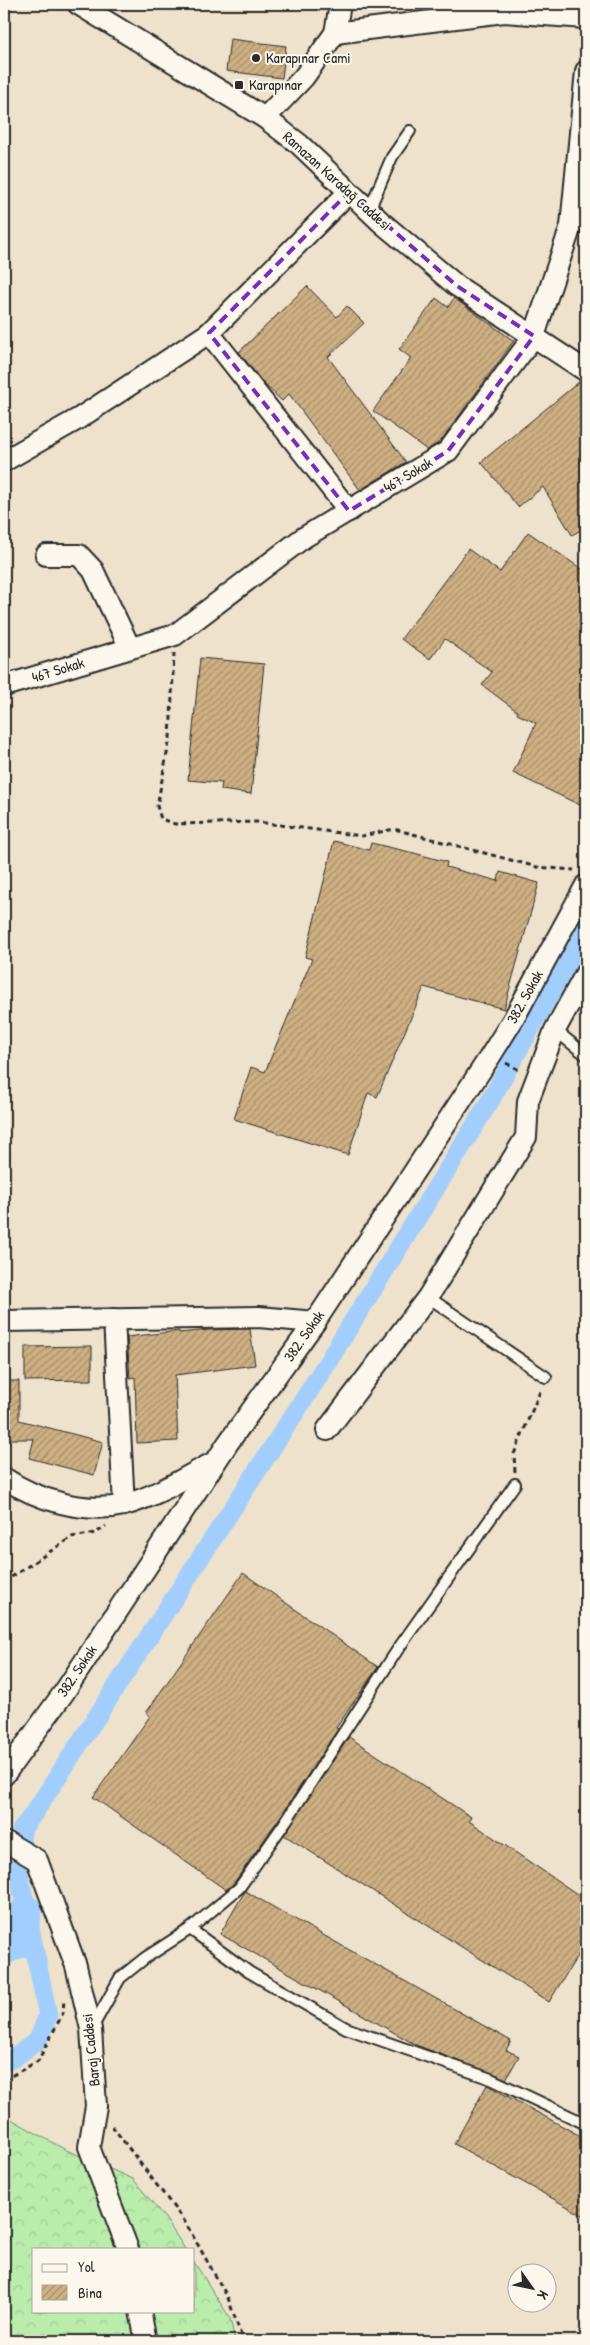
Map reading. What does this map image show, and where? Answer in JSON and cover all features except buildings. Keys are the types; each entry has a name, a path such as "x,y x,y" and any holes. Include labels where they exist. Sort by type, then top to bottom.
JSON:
{"street":[{"name":"Ramazan Karadağ Caddesi","path":"78,4 265,118 299,144 369,210 457,286 586,371"},
{"path":"265,118 304,77 335,33 340,4"},
{"path":"335,33 505,8 586,18"},
{"name":"467 Sokak","path":"4,686 175,635 303,538 448,452 534,336 571,226 586,71"},
{"path":"4,461 78,419 209,333 349,192"},
{"path":"209,333 349,511"},
{"path":"46,554 79,555 93,570 130,648"},
{"name":"382. Sokak","path":"4,1775 65,1691 216,1462 315,1322 496,1047 581,878"},
{"path":"327,1430 428,1297 526,1137 528,1101 556,1030 586,973"},
{"path":"4,1321 258,1317 315,1322"},
{"path":"114,1320 124,1505"},
{"path":"4,1478 55,1502 98,1508 124,1505 216,1462"},
{"name":"Baraj Caddesi","path":"6,1843 37,1860 76,1966 91,2029 96,2106 89,2147 128,2248"},
{"path":"140,2312 146,2341"}],"lane":[{"path":"369,210 392,158 410,131"},
{"path":"556,1030 586,1055"},
{"path":"428,1297 546,1377"},
{"path":"91,2029 120,1978 145,1958 190,1929 238,1888 286,1821 398,1648 515,1484"},
{"path":"190,1929 249,1972 346,2028 491,2079 586,2124"}],"path":[{"path":"175,635 170,738 157,806 160,818 175,824 257,822 362,836 394,829 581,878"},
{"path":"503,1061 524,1073"},
{"path":"515,1484 514,1454 533,1413 546,1377"},
{"path":"4,1582 72,1537 96,1533 112,1523 124,1505"},
{"path":"4,2080 38,2061 63,2013 64,1994"},
{"path":"96,2106 185,2222 228,2298 243,2341"}],"highlighted area":[{"path":"349,192 457,286 534,336 448,451 349,511 209,333"}],"green space":[{"path":"4,2115 64,2149 133,2179 165,2218 184,2248 32,2248 32,2312 195,2312 195,2264 230,2318 235,2341 4,2341"}],"waterway":[{"path":"4,2062 15,2057 38,2040 48,2015 19,1875 22,1829 317,1379 490,1101 586,929"},
{"path":"4,1949 21,1941 26,1911"}],"place":[{"name":"Karapınar Cami","path":"256,58"},
{"name":"Karapınar","path":"239,85"}]}
